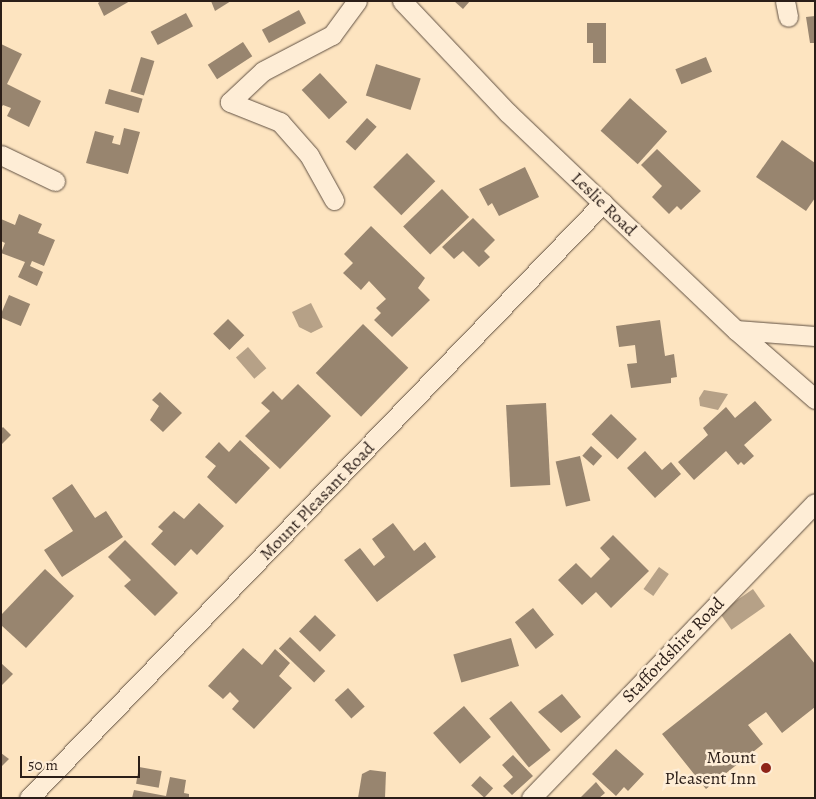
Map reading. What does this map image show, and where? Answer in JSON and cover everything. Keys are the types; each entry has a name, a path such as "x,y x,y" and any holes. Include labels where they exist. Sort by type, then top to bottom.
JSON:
{"street":[{"path":"334,200 309,155 280,122 230,102 263,71 332,35 357,1"},
{"name":"Leslie Road","path":"402,1 508,113 736,330 815,399"},
{"path":"1,156 56,181"},
{"name":"Mount Pleasant Road","path":"29,798 603,204"},
{"path":"736,330 815,336"},
{"name":"Staffordshire Road","path":"531,798 815,503"}],"shaded area":[{"path":"311,303 323,327 311,333 299,327 292,312"},
{"path":"248,347 266,368 254,379 236,357"},
{"path":"704,390 728,394 718,410 700,406 699,398"},
{"path":"659,567 669,574 653,596 644,589"},
{"path":"753,589 765,606 731,630 719,613"}],"building":[{"path":"101,1 130,1 104,16 98,3"},
{"path":"211,1 231,1 215,11"},
{"path":"454,1 470,1 463,9"},
{"path":"299,10 306,23 269,43 262,30"},
{"path":"186,13 193,26 158,45 151,32"},
{"path":"815,16 815,43 810,43 806,17"},
{"path":"587,23 606,23 606,63 593,63 593,43 587,43"},
{"path":"243,42 252,56 217,79 208,65"},
{"path":"1,44 22,54 7,84 41,101 29,127 7,116 11,108 3,105 1,108"},
{"path":"141,57 154,61 144,96 130,91"},
{"path":"706,57 712,72 681,84 675,69"},
{"path":"376,64 421,79 411,110 366,95"},
{"path":"320,73 347,102 329,119 302,90"},
{"path":"109,89 143,99 139,113 105,103"},
{"path":"630,98 667,131 638,164 601,131"},
{"path":"367,118 377,127 355,150 346,142"},
{"path":"124,128 140,132 128,174 86,163 95,131 114,136 112,143 120,145"},
{"path":"782,140 815,163 815,198 806,211 756,177"},
{"path":"657,149 701,191 681,210 677,206 669,214 652,197 662,186 641,165"},
{"path":"407,153 435,181 401,215 373,187"},
{"path":"525,167 539,197 499,216 492,203 488,206 479,189"},
{"path":"442,189 469,217 430,255 403,227"},
{"path":"19,214 42,224 38,233 55,240 44,266 32,261 30,266 43,272 37,286 18,277 25,262 1,253 5,243 1,241 1,219 15,225"},
{"path":"473,218 495,240 484,251 490,257 479,267 463,251 454,259 442,247"},
{"path":"371,226 425,278 418,288 430,300 392,337 374,320 381,313 376,308 386,299 369,281 361,290 343,273 353,263 344,254"},
{"path":"9,295 30,304 21,326 1,318"},
{"path":"228,319 244,335 229,350 213,334"},
{"path":"660,320 665,356 674,354 677,377 671,378 671,383 631,388 627,364 637,363 635,345 619,347 616,326"},
{"path":"363,324 408,368 361,417 316,373"},
{"path":"298,384 331,416 280,469 245,436 270,411 261,403 273,391 282,400"},
{"path":"160,392 182,413 163,432 150,420 159,406 152,400"},
{"path":"755,401 772,420 744,445 754,456 744,465 741,462 738,465 726,451 694,480 678,462 708,435 703,428 726,407 735,418"},
{"path":"546,403 550,485 510,487 506,405"},
{"path":"611,414 637,439 617,459 592,434"},
{"path":"3,427 11,435 1,445 1,429"},
{"path":"240,440 270,468 236,504 207,477 216,466 205,457 219,442 229,452"},
{"path":"591,446 602,456 593,466 582,456"},
{"path":"645,451 662,470 671,462 681,474 655,498 627,468"},
{"path":"580,456 590,501 566,506 556,462"},
{"path":"72,484 95,518 106,511 123,537 62,577 44,550 73,531 52,498"},
{"path":"199,503 224,526 197,555 191,549 175,566 151,544 163,531 158,527 174,511 184,519"},
{"path":"393,523 414,551 425,542 436,557 377,602 344,560 360,548 374,566 385,557 372,539"},
{"path":"613,535 649,571 611,608 596,592 582,605 558,580 576,563 591,578 610,559 600,548"},
{"path":"125,540 178,593 155,616 124,586 131,580 108,557"},
{"path":"45,569 74,596 26,648 1,625 1,615"},
{"path":"533,608 554,635 536,649 515,622"},
{"path":"315,615 336,635 320,652 299,632"},
{"path":"790,633 815,664 815,707 782,733 766,712 748,725 763,744 706,789 662,734"},
{"path":"290,637 325,671 314,683 279,649"},
{"path":"511,638 519,666 461,682 453,655"},
{"path":"243,648 262,665 275,649 290,663 279,676 292,688 254,729 232,709 239,701 230,692 223,699 208,686"},
{"path":"1,663 13,674 1,686"},
{"path":"348,688 365,707 351,719 335,700"},
{"path":"562,694 581,717 561,733 538,712"},
{"path":"511,701 551,750 529,768 489,719"},
{"path":"464,706 491,737 460,764 433,733"},
{"path":"616,749 644,774 628,791 624,787 616,796 592,774"},
{"path":"1,753 9,759 1,767"},
{"path":"513,755 533,776 512,795 503,786 513,777 502,765"},
{"path":"139,767 162,771 159,788 136,784"},
{"path":"370,770 386,772 385,798 358,798 362,774"},
{"path":"480,776 493,788 484,798 471,786"},
{"path":"170,777 186,780 184,793 189,794 189,798 132,798 134,790 166,796"},
{"path":"596,782 605,793 599,798 580,798"}],"place":[{"name":"Mount Pleasent Inn","path":"766,768"}]}
